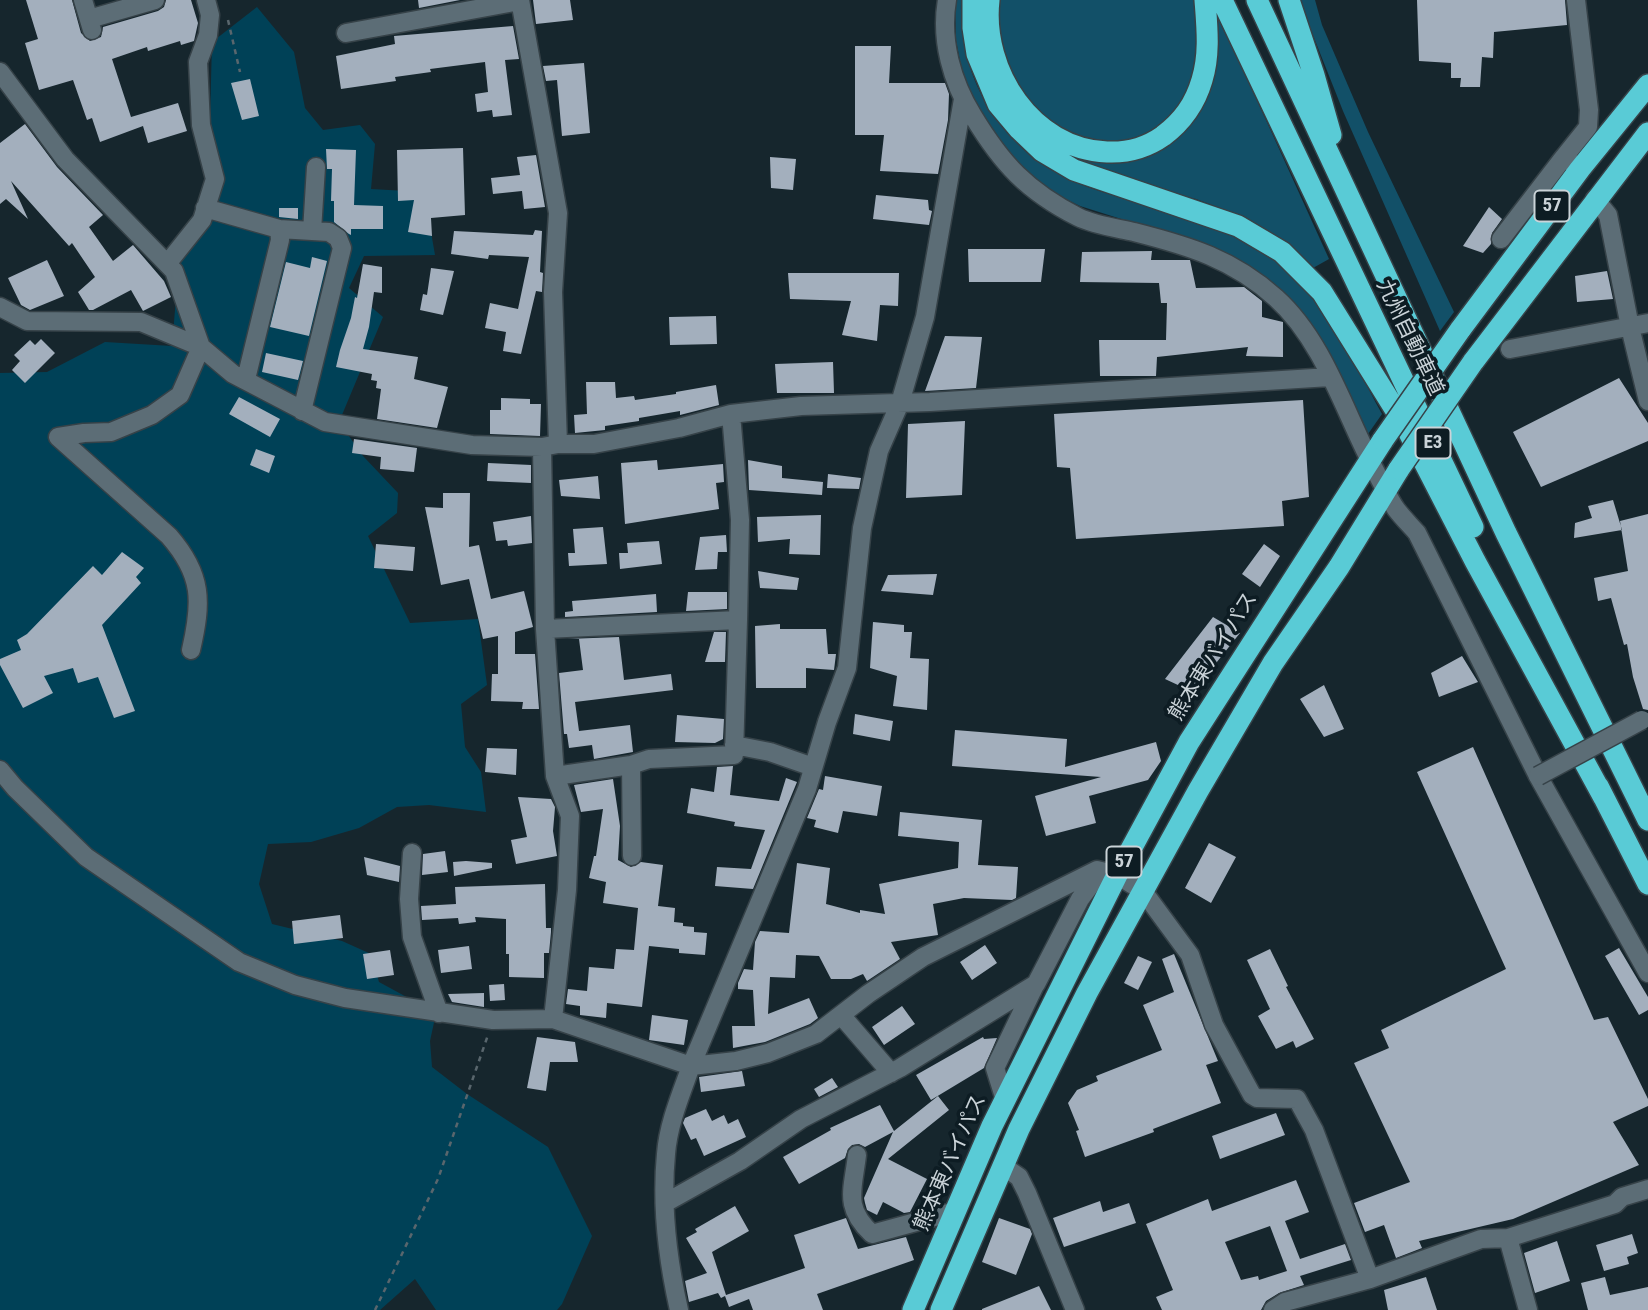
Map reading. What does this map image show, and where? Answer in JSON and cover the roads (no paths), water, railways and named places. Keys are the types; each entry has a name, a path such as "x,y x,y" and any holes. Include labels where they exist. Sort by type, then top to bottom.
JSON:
{"highway":[{"path":"973,0 977,54 998,104 1019,130 1042,151 1074,170 1238,226 1282,253 1322,292 1406,427 1475,561 1604,798"},
{"path":"989,0 989,37 995,57 1005,83 1021,106 1043,129 1064,143 1095,151 1113,152 1146,146 1176,126 1190,110 1203,78 1208,39 1205,0"},
{"name":"九州自動車道","path":"1222,0 1604,798 1648,884"},
{"name":"九州自動車道","path":"1256,0 1506,533 1648,820"},
{"path":"1289,0 1314,75 1347,192"},
{"name":"熊本東バイパス","path":"913,1310 1109,873 1369,459 1572,163 1648,85"},
{"name":"57","path":"942,1310 1019,1129 1087,993 1273,663 1339,567 1385,489 1473,362 1648,133"}],"street":[{"path":"83,0 91,25 155,0"},
{"path":"167,264 202,220 215,179 201,125 198,62 208,35 210,15 206,0"},
{"path":"346,33 520,0 558,213 553,292 545,629 555,776 570,816 567,890 553,1019"},
{"path":"947,0 946,40 953,74 963,99 1005,164 1023,182 1080,218 1183,245 1234,266 1277,299 1302,327 1330,377 1394,507 1417,533 1538,776 1648,973"},
{"path":"1501,239 1572,163 1588,127 1589,110 1576,0"},
{"path":"0,72 65,159 174,271 201,347 180,395 152,415 111,432 58,438 169,536 185,554 196,584 199,615 191,650"},
{"path":"679,1310 671,1276 665,1203 666,1153 677,1106 691,1066 807,789 846,668 862,528 879,452 900,402 925,317 963,99"},
{"path":"312,231 316,167"},
{"path":"1595,200 1608,215 1639,325 1648,401"},
{"path":"205,208 279,229 329,232 338,237 342,248 302,411"},
{"path":"246,379 280,240 279,229"},
{"path":"0,307 27,321 141,323 201,347 233,374 325,422 472,445 594,444 679,428 731,414 801,406 1330,377"},
{"path":"1510,349 1639,325"},
{"path":"555,776 631,765 649,759 733,755 740,520 731,414"},
{"path":"545,629 738,620"},
{"path":"1538,776 1645,719"},
{"path":"734,745 769,751 813,767"},
{"path":"631,765 632,856"},
{"path":"0,770 86,858 239,962 295,985 345,998 493,1020 553,1019 691,1066 768,1054 816,1034 923,957 1097,870 1109,873 1143,891 1190,955 1214,1026 1252,1095 1256,1098 1297,1099 1314,1130 1370,1279"},
{"path":"412,853 409,899 412,937 439,1013"},
{"path":"1005,1100 995,1068 1080,900 1109,873"},
{"path":"665,1203 740,1161 801,1119 891,1073 1036,984"},
{"path":"841,1015 891,1073"},
{"path":"857,1154 852,1206 858,1221 872,1234 956,1211"},
{"path":"1003,1166 1019,1177 1027,1193 1075,1310"},
{"path":"1273,1310 1285,1302 1370,1279 1481,1238 1508,1238 1615,1204 1622,1197 1648,1189"},
{"path":"1508,1238 1528,1310"}]}
